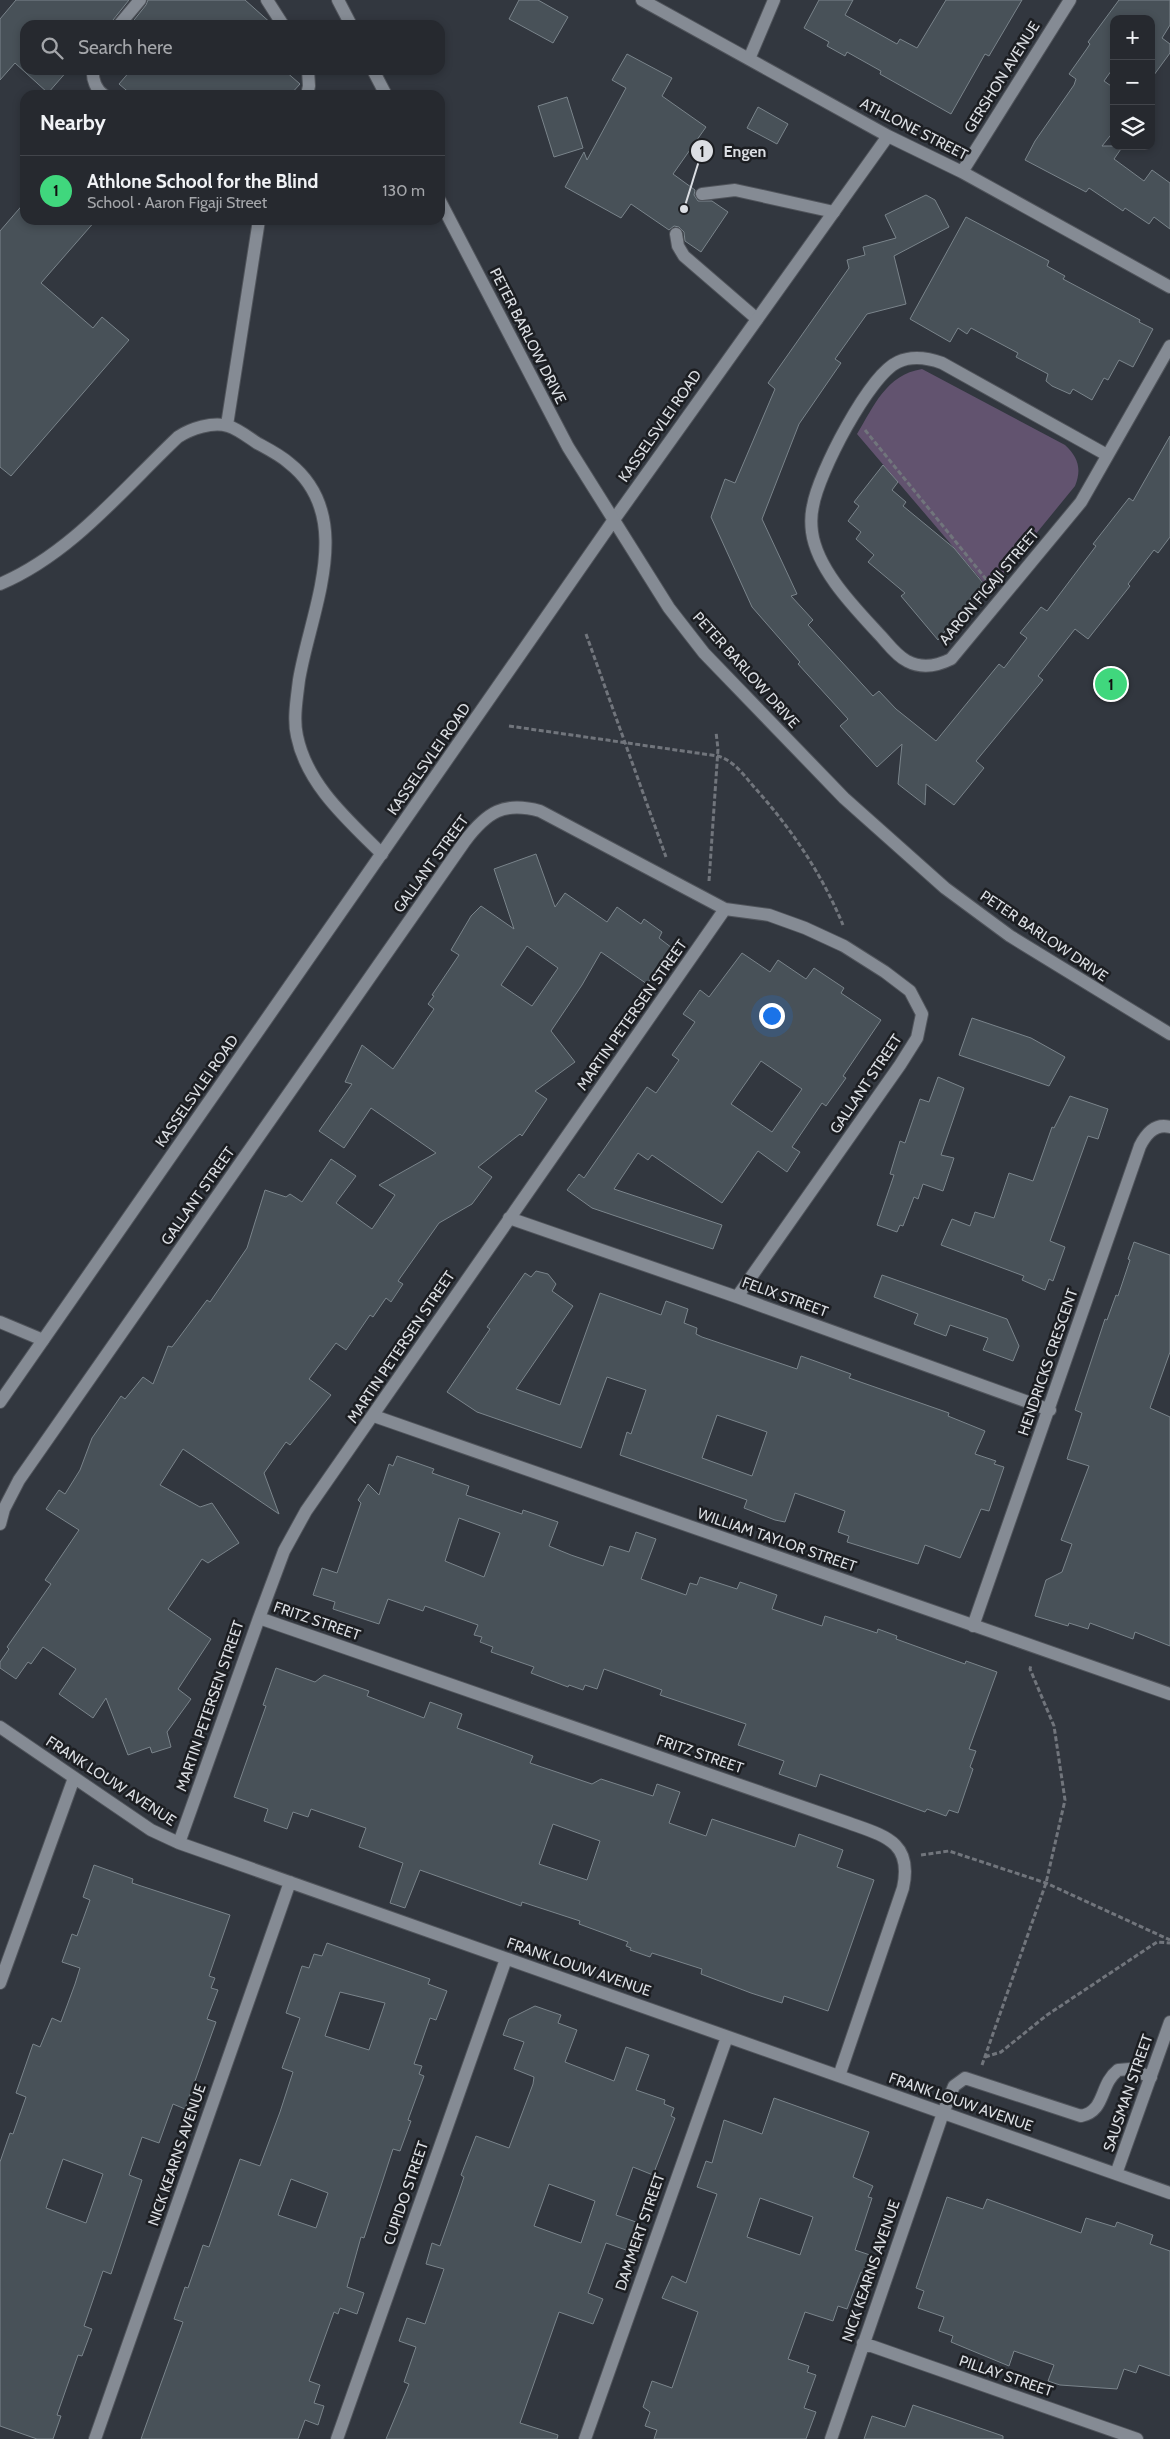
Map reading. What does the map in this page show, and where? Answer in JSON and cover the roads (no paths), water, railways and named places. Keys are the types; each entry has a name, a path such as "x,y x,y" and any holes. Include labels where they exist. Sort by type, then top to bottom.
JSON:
{"street":[{"path":"122,20 140,0"},
{"path":"267,0 280,20"},
{"path":"338,0 348,20"},
{"name":"ATHLONE STREET","path":"642,0 888,136 962,172 1170,287"},
{"path":"749,59 774,0"},
{"name":"GERSHON AVENUE","path":"962,172 1070,0"},
{"path":"92,75 99,90"},
{"path":"308,90 310,86 309,75"},
{"path":"376,75 383,90"},
{"name":"KASSELSVLEI ROAD","path":"0,1402 613,521 888,136"},
{"path":"702,194 735,190 834,212"},
{"name":"PETER BARLOW DRIVE","path":"445,211 568,447 669,608 704,653 783,736 891,842 945,888 1010,936 1170,1034"},
{"path":"227,425 258,225"},
{"path":"676,234 678,246 684,256 757,318"},
{"name":"AARON FIGAJI STREET","path":"1107,455 942,363 922,357 898,362 887,368 878,377 842,434 818,488 813,504 814,542 824,563 846,598 899,656 919,665 930,666 950,659 1081,502 1170,346"},
{"path":"0,584 26,572 70,540 178,437 198,427 227,425 290,463 306,480 317,499 325,530 324,577 303,658 297,697 296,734 312,778 350,823 382,854"},
{"name":"GALLANT STREET","path":"0,1524 4,1509 19,1480 465,841 482,821 493,812 509,806 525,807 540,811 725,910 769,915 805,928 844,946 885,972 910,991 922,1014 917,1038 900,1065 737,1297"},
{"name":"MARTIN PETERSEN STREET","path":"179,1843 258,1618 284,1551 306,1511 725,910"},
{"name":"HENDRICKS CRESCENT","path":"973,1626 1050,1410 1140,1146 1147,1133 1156,1128 1170,1127"},
{"name":"FELIX STREET","path":"509,1218 737,1297 1050,1410"},
{"path":"0,1322 43,1340"},
{"name":"WILLIAM TAYLOR STREET","path":"374,1416 1170,1694"},
{"name":"FRITZ STREET","path":"258,1618 864,1828 890,1840 905,1857 907,1870 903,1888 839,2076"},
{"name":"FRANK LOUW AVENUE","path":"0,1727 151,1830 179,1843 1170,2193"},
{"path":"0,1983 74,1778"},
{"name":"NICK KEARNS AVENUE","path":"95,2439 290,1882"},
{"name":"CUPIDO STREET","path":"337,2439 506,1959"},
{"name":"SAUSMAN STREET","path":"1116,2174 1170,2022"},
{"name":"DAMMERT STREET","path":"584,2439 727,2037"},
{"name":"NICK KEARNS AVENUE","path":"831,2439 942,2113 950,2092 960,2080 966,2078 976,2080 1081,2116 1093,2113 1106,2083 1118,2070 1130,2070 1151,2076"},
{"name":"PILLAY STREET","path":"863,2343 1137,2439"}],"place":[{"name":"Engen","path":"684,209"},
{"name":"Athlone School for the Blind","path":"1111,684"}]}
